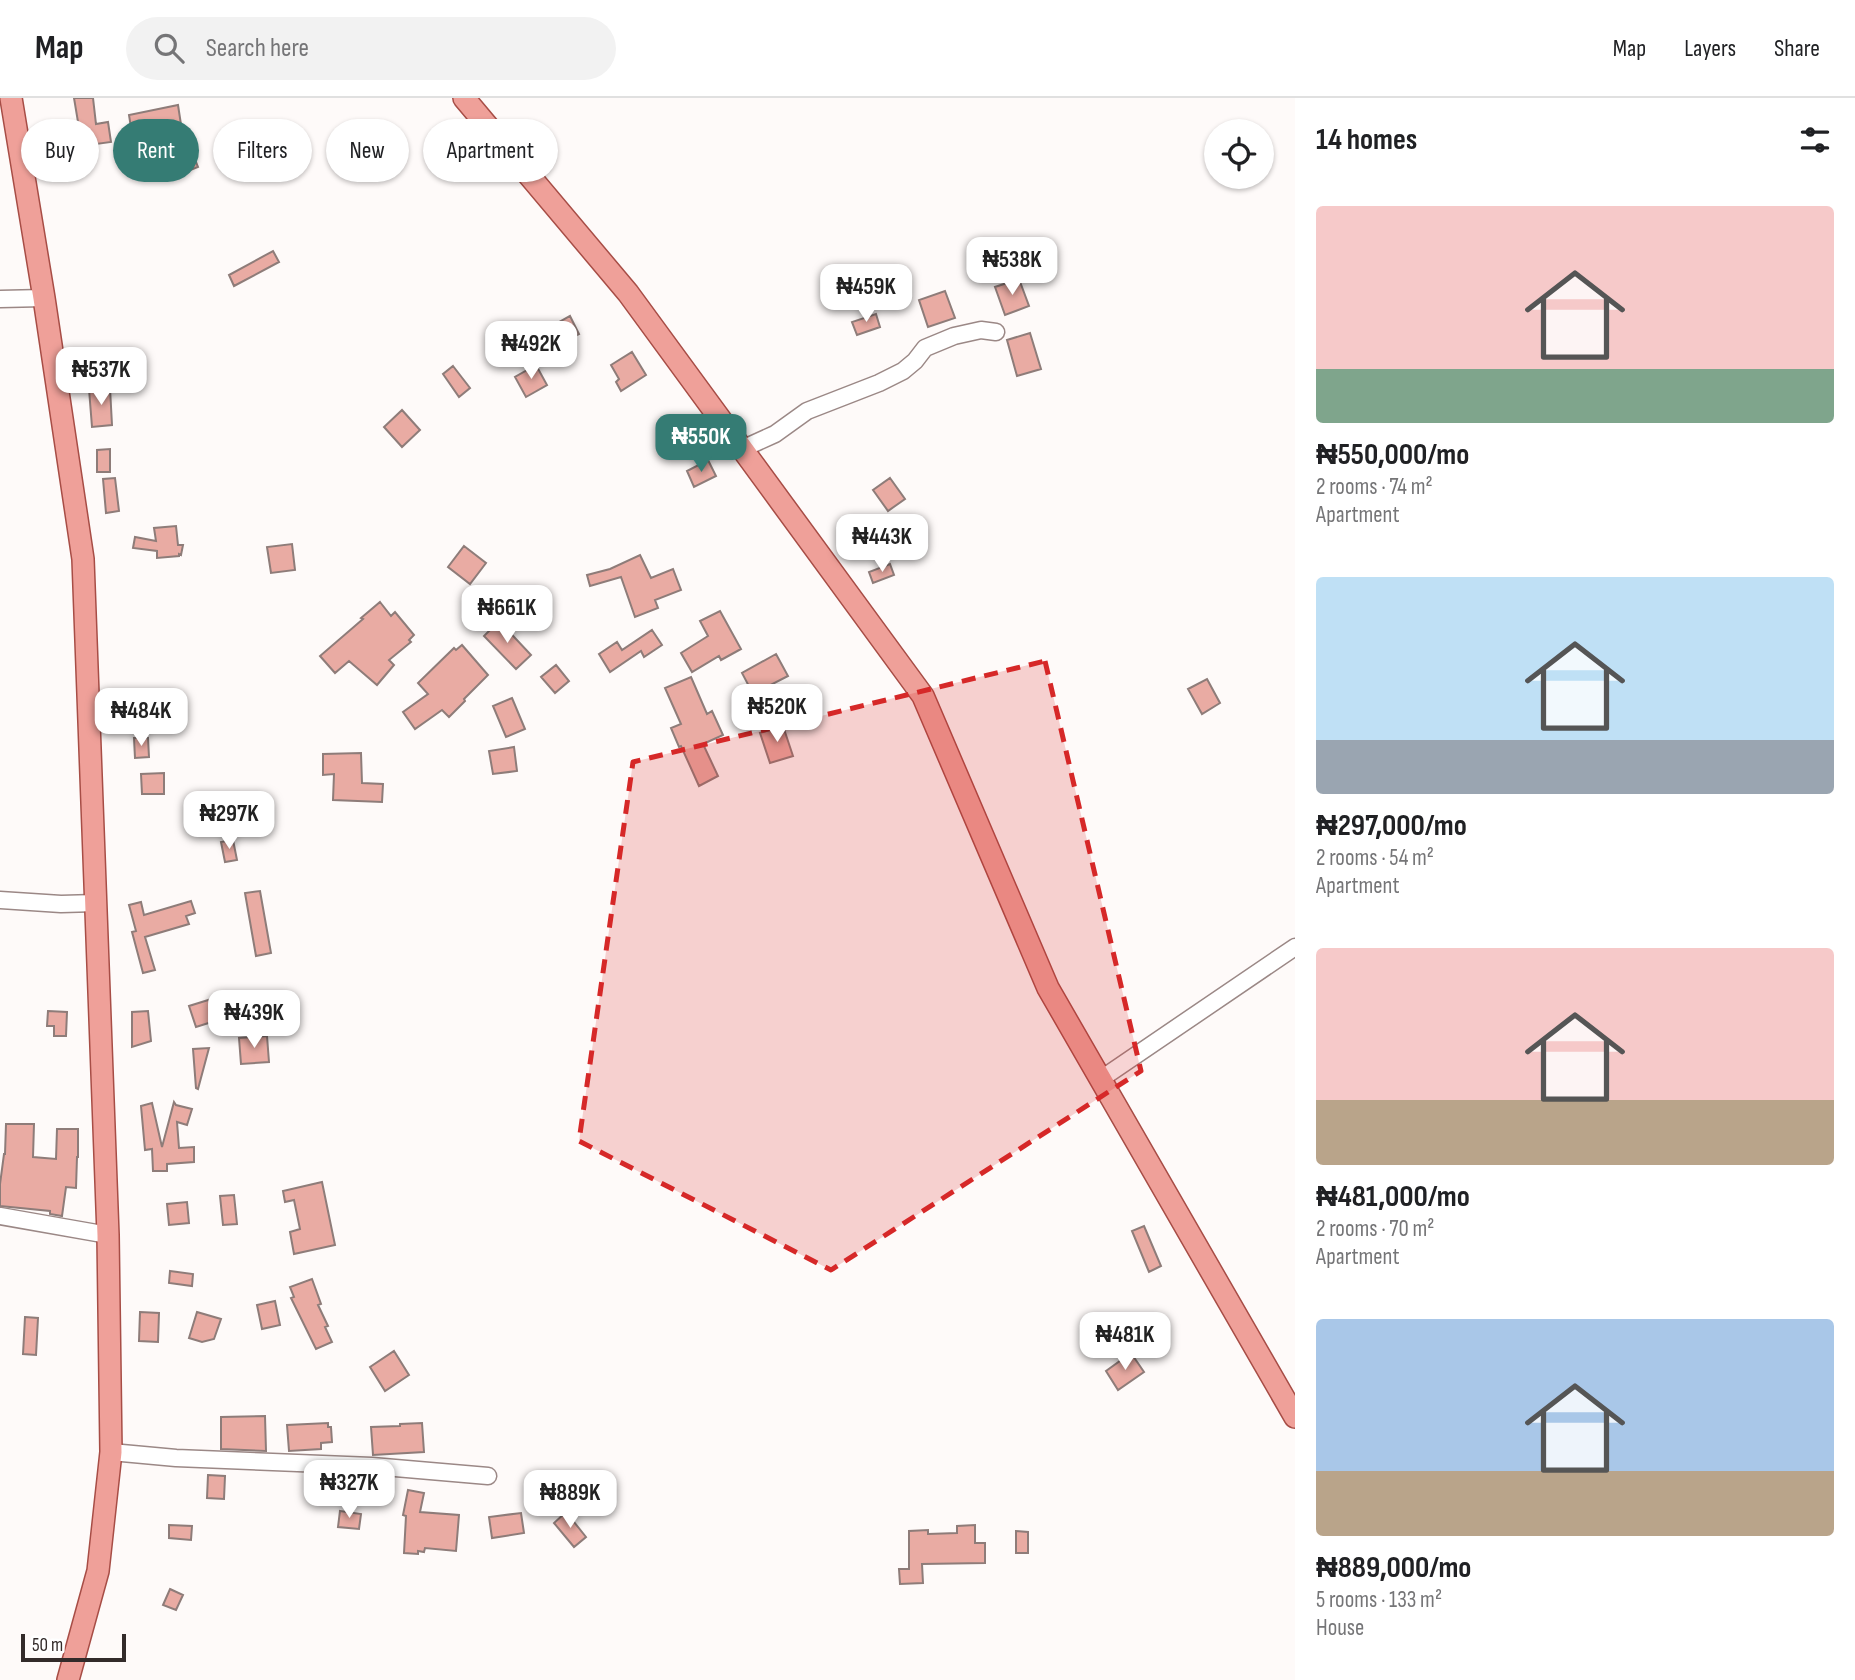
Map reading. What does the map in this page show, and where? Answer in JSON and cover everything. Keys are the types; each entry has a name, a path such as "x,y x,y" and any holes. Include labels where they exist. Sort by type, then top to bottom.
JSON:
{"main road":[{"path":"11,98 83,559 108,1235 111,1452 98,1571 68,1680"},
{"path":"464,98 628,293 923,696 1048,988 1295,1417"}],"street":[{"path":"0,299 44,298"},
{"path":"742,449 775,434 807,411 902,371 915,361 925,348 954,336 981,330 996,332"},
{"path":"0,901 96,903"},
{"path":"1101,1079 1295,947"},
{"path":"0,1216 108,1235"},
{"path":"111,1452 176,1458 372,1466 488,1476"}],"highlighted area":[{"path":"1045,661 1141,1071 831,1270 579,1141 633,762"}],"building":[{"path":"74,98 93,98 95,119 78,119"},
{"path":"178,105 180,119 130,119 129,115"},
{"path":"108,122 111,142 99,144 99,124"},
{"path":"273,251 279,262 234,286 229,275"},
{"path":"1019,279 1029,306 1005,315 995,287"},
{"path":"945,291 955,318 928,327 919,300"},
{"path":"876,314 880,327 857,335 852,322"},
{"path":"570,316 579,334 556,346 547,329"},
{"path":"1030,333 1041,369 1017,376 1007,340"},
{"path":"632,352 646,375 621,391 616,382 619,379 611,365"},
{"path":"536,365 547,385 526,397 515,377"},
{"path":"453,366 470,388 459,397 443,374"},
{"path":"110,388 112,425 92,427 89,389"},
{"path":"402,410 420,430 402,447 384,427"},
{"path":"110,449 110,472 97,472 97,450"},
{"path":"708,460 716,476 694,487 687,471"},
{"path":"115,478 119,511 106,513 103,479"},
{"path":"890,478 905,499 888,511 873,490"},
{"path":"176,526 178,545 183,545 181,555 157,558 157,551 133,548 135,537 156,541 154,528"},
{"path":"292,544 295,570 271,573 267,547"},
{"path":"464,546 486,563 470,584 448,567"},
{"path":"640,555 651,578 673,569 681,590 655,600 658,608 635,617 621,577 590,586 587,575 610,569"},
{"path":"890,564 894,575 873,583 869,572"},
{"path":"380,602 391,616 395,612 414,635 409,640 411,642 389,660 394,665 377,685 349,661 335,673 320,656"},
{"path":"720,611 741,649 721,660 719,656 692,672 681,653 708,636 700,621"},
{"path":"499,621 531,655 516,669 484,636"},
{"path":"652,630 662,645 644,657 641,651 610,672 599,654 617,642 622,650"},
{"path":"462,645 488,675 449,717 442,710 415,729 403,712 428,694 418,683 454,648 456,650"},
{"path":"776,654 788,676 753,694 742,673"},
{"path":"556,665 569,681 555,693 541,677"},
{"path":"691,677 707,714 712,711 723,735 703,744 718,776 699,786 671,728 681,724 665,688"},
{"path":"1207,679 1220,703 1202,714 1188,689"},
{"path":"512,698 525,729 506,737 493,706"},
{"path":"783,726 793,756 770,763 760,733"},
{"path":"134,738 148,738 149,757 135,758"},
{"path":"514,747 517,771 493,774 489,751"},
{"path":"361,753 362,783 383,784 382,802 333,800 334,774 323,775 323,754"},
{"path":"164,773 164,794 142,794 141,774"},
{"path":"233,840 237,860 225,862 221,842"},
{"path":"260,891 271,953 256,956 245,893"},
{"path":"191,901 195,913 186,916 189,924 145,937 155,970 143,973 132,932 136,931 129,905 141,902 144,915"},
{"path":"234,992 237,999 215,1009 218,1020 196,1027 189,1006"},
{"path":"48,1011 67,1012 66,1036 54,1036 54,1026 47,1026"},
{"path":"148,1011 151,1041 132,1047 132,1012"},
{"path":"267,1036 269,1062 241,1064 239,1038"},
{"path":"209,1048 198,1089 193,1049"},
{"path":"174,1102 192,1109 187,1125 177,1122 179,1148 194,1147 194,1162 167,1164 167,1171 153,1171 152,1149 145,1150 141,1106 152,1103 162,1147"},
{"path":"6,1124 34,1124 33,1157 56,1159 57,1129 78,1129 76,1188 66,1187 62,1216 50,1214 50,1211 0,1206"},
{"path":"322,1182 335,1245 294,1254 290,1232 300,1229 294,1200 285,1202 283,1191"},
{"path":"234,1195 237,1224 223,1225 220,1196"},
{"path":"187,1202 189,1223 169,1225 167,1204"},
{"path":"1144,1226 1161,1266 1149,1272 1132,1231"},
{"path":"170,1271 193,1274 192,1286 169,1283"},
{"path":"312,1279 321,1304 318,1305 332,1342 316,1349 291,1298 294,1297 290,1287"},
{"path":"275,1301 280,1325 262,1329 257,1305"},
{"path":"140,1312 159,1313 158,1342 139,1341"},
{"path":"197,1312 221,1319 214,1339 202,1342 189,1338"},
{"path":"25,1317 38,1318 36,1355 23,1354"},
{"path":"394,1351 409,1375 385,1391 370,1367"},
{"path":"1131,1353 1144,1372 1118,1390 1106,1371"},
{"path":"265,1416 266,1451 221,1449 221,1417"},
{"path":"328,1423 328,1427 331,1427 332,1442 321,1443 321,1449 289,1451 287,1425"},
{"path":"422,1423 424,1452 373,1455 371,1427"},
{"path":"208,1475 225,1476 224,1499 207,1498"},
{"path":"408,1490 424,1493 420,1512 459,1515 456,1551 425,1548 424,1552 418,1551 418,1554 404,1553 406,1516 403,1515"},
{"path":"340,1511 361,1514 359,1529 338,1527"},
{"path":"566,1512 586,1537 574,1547 554,1523"},
{"path":"521,1513 524,1533 492,1538 489,1517"},
{"path":"169,1525 192,1526 191,1540 169,1538"},
{"path":"975,1525 975,1543 985,1543 985,1563 922,1564 923,1583 900,1584 899,1569 909,1569 909,1531 928,1530 928,1534 957,1533 957,1526"},
{"path":"1016,1531 1028,1532 1028,1553 1016,1553"},
{"path":"170,1589 183,1595 176,1610 163,1605"}]}
